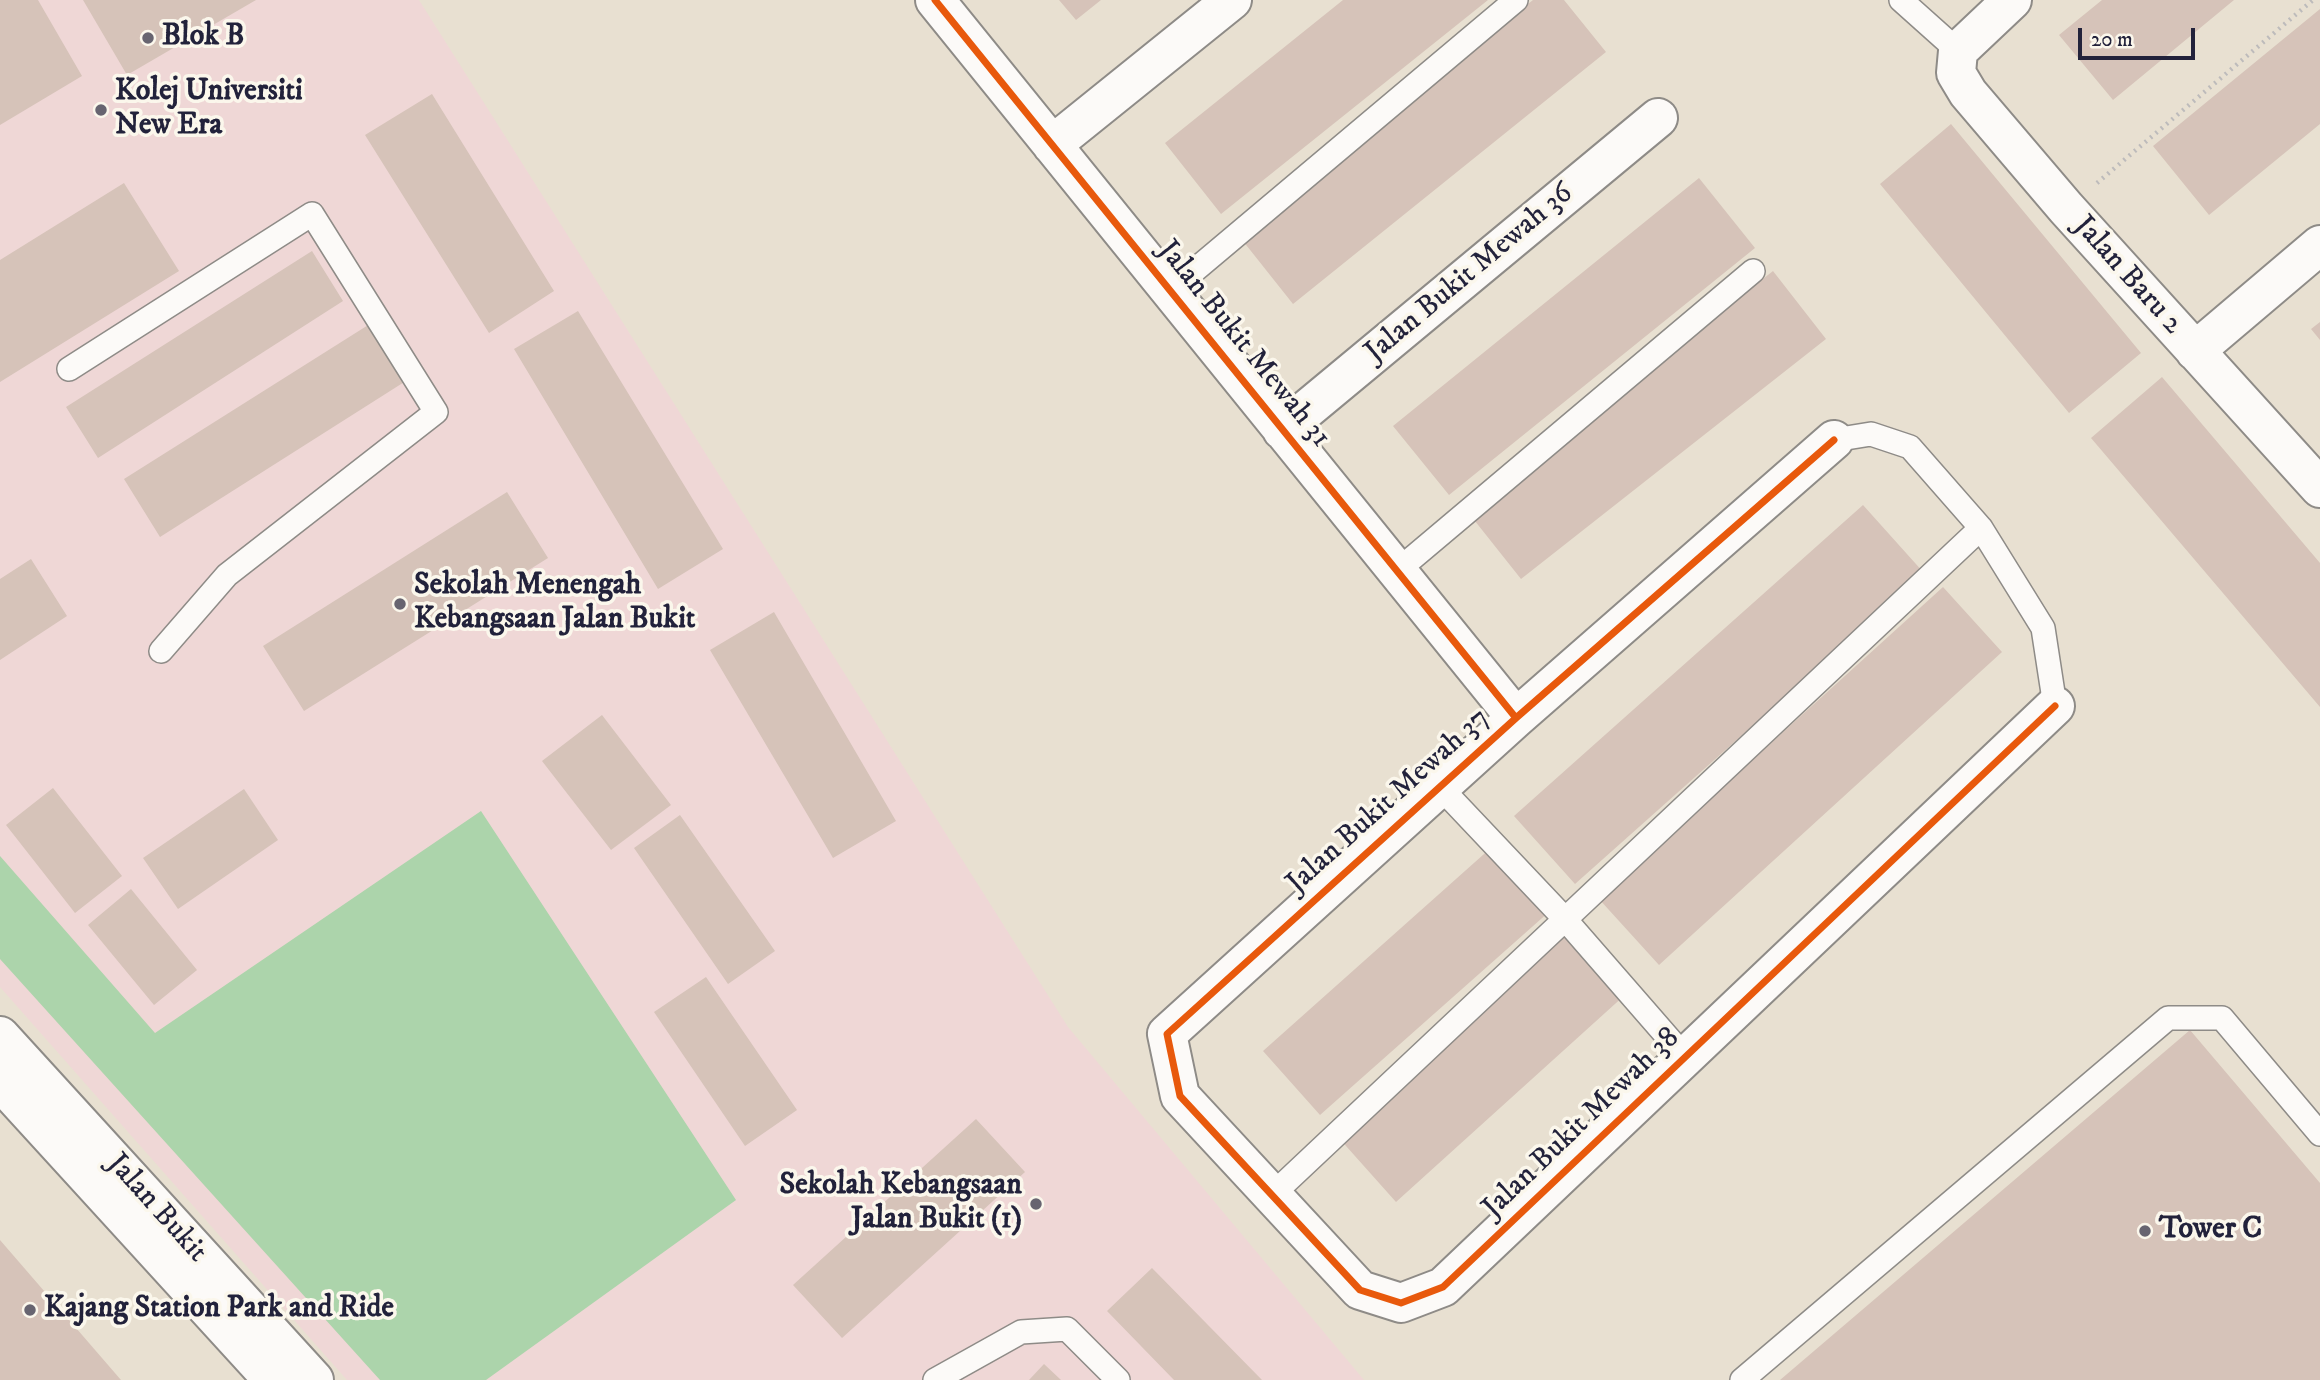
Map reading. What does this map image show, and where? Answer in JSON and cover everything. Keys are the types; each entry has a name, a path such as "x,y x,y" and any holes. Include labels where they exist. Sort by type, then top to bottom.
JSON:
{"street":[{"path":"1052,145 1232,0"},
{"path":"1958,51 2012,0"},
{"name":"Jalan Bukit Mewah 31","path":"940,2 1052,145 1516,718"},
{"name":"Jalan Baru 2","path":"1958,51 1956,73 1968,93 2066,208 2320,488"},
{"name":"Jalan Bukit Mewah 36","path":"1282,430 1658,118"},
{"path":"2194,351 2320,246"},
{"name":"Jalan Bukit Mewah 37","path":"1167,1034 1516,718 1834,440"},
{"name":"Jalan Bukit Mewah 38","path":"1167,1034 1180,1097 1360,1290 1401,1303 1443,1287 2055,706"},
{"name":"Jalan Bukit","path":"0,1036 314,1380"},
{"name":"Jalan Bukit","path":"0,1081 272,1380"}],"lane":[{"path":"1170,291 1516,0"},
{"path":"1901,0 1958,51"},
{"path":"69,369 312,214 436,412 228,575 162,651"},
{"path":"1396,571 1753,271"},
{"name":"Jalan Bukit Mewah 37","path":"1834,440 1871,434 1910,447 1981,528 2043,628 2055,706"},
{"path":"1272,1195 1981,528"},
{"path":"1440,787 1564,918 1685,1057"},
{"path":"1742,1380 2168,1018 2222,1018 2320,1134"},
{"path":"935,1380 1021,1332 1067,1328 1118,1380"}],"path":[{"path":"2112,170 2313,0"}],"shaded area":[{"name":"Sekolah Menengah Kebangsaan Jalan Bukit","path":"0,0 419,0 1068,1027 1364,1380 347,1380 0,987"}],"green space":[{"path":"481,811 736,1200 486,1380 380,1380 0,959 0,856 155,1033"}],"building":[{"path":"0,0 38,0 82,76 0,125"},
{"name":"Blok B","path":"83,0 256,0 127,75"},
{"path":"1059,0 1101,0 1076,20"},
{"path":"1343,0 1488,0 1221,214 1165,143"},
{"path":"1533,0 1564,0 1606,52 1293,304 1239,236"},
{"path":"2102,0 2234,0 2113,100 2059,35"},
{"path":"2320,9 2320,124 2209,215 2153,146"},
{"path":"432,94 554,291 489,333 365,135"},
{"path":"1951,124 2141,353 2069,413 1880,184"},
{"path":"1699,178 1755,248 1449,495 1393,426"},
{"path":"124,183 179,271 0,382 0,260"},
{"path":"312,251 343,301 98,458 66,407"},
{"path":"1773,271 1826,339 1521,579 1467,511"},
{"path":"578,311 723,549 658,589 514,349"},
{"path":"373,322 409,379 160,537 124,479"},
{"path":"2320,322 2320,340 2311,329"},
{"path":"2162,377 2320,563 2320,707 2091,438"},
{"path":"507,492 548,558 304,711 263,646"},
{"path":"1863,505 1924,573 1575,884 1514,816"},
{"path":"31,559 67,616 0,660 0,579"},
{"path":"1943,587 2002,652 1659,965 1599,899"},
{"path":"774,612 896,821 833,858 710,650"},
{"path":"602,715 671,805 611,850 542,761"},
{"path":"53,788 122,876 75,913 6,825"},
{"path":"244,789 278,840 178,909 143,858"},
{"path":"680,815 775,951 728,984 634,848"},
{"path":"1493,846 1550,911 1320,1115 1263,1051"},
{"path":"131,889 197,970 154,1005 88,925"},
{"path":"1568,929 1626,994 1396,1202 1338,1137"},
{"path":"706,977 797,1110 745,1146 654,1012"},
{"name":"Tower C","path":"2190,1030 2320,1183 2320,1380 1780,1380"},
{"path":"976,1119 1025,1172 842,1338 793,1285"},
{"name":"Kajang Station Park and Ride","path":"0,1240 121,1380 0,1380"},
{"path":"1152,1268 1262,1380 1174,1380 1107,1311"},
{"path":"1044,1364 1061,1380 1029,1380"}],"cycle path":[{"path":"935,0 1516,718"},
{"path":"1834,440 1516,718 1167,1034 1180,1096 1360,1290 1401,1303 1443,1287 2055,706"}],"place":[{"name":"Blok B","path":"148,38"},
{"name":"Kolej Universiti New Era","path":"101,110"},
{"name":"Sekolah Menengah Kebangsaan Jalan Bukit","path":"400,604"},
{"name":"Sekolah Kebangsaan Jalan Bukit (1)","path":"1036,1204"},
{"name":"Tower C","path":"2145,1231"},
{"name":"Kajang Station Park and Ride","path":"30,1310"}]}
